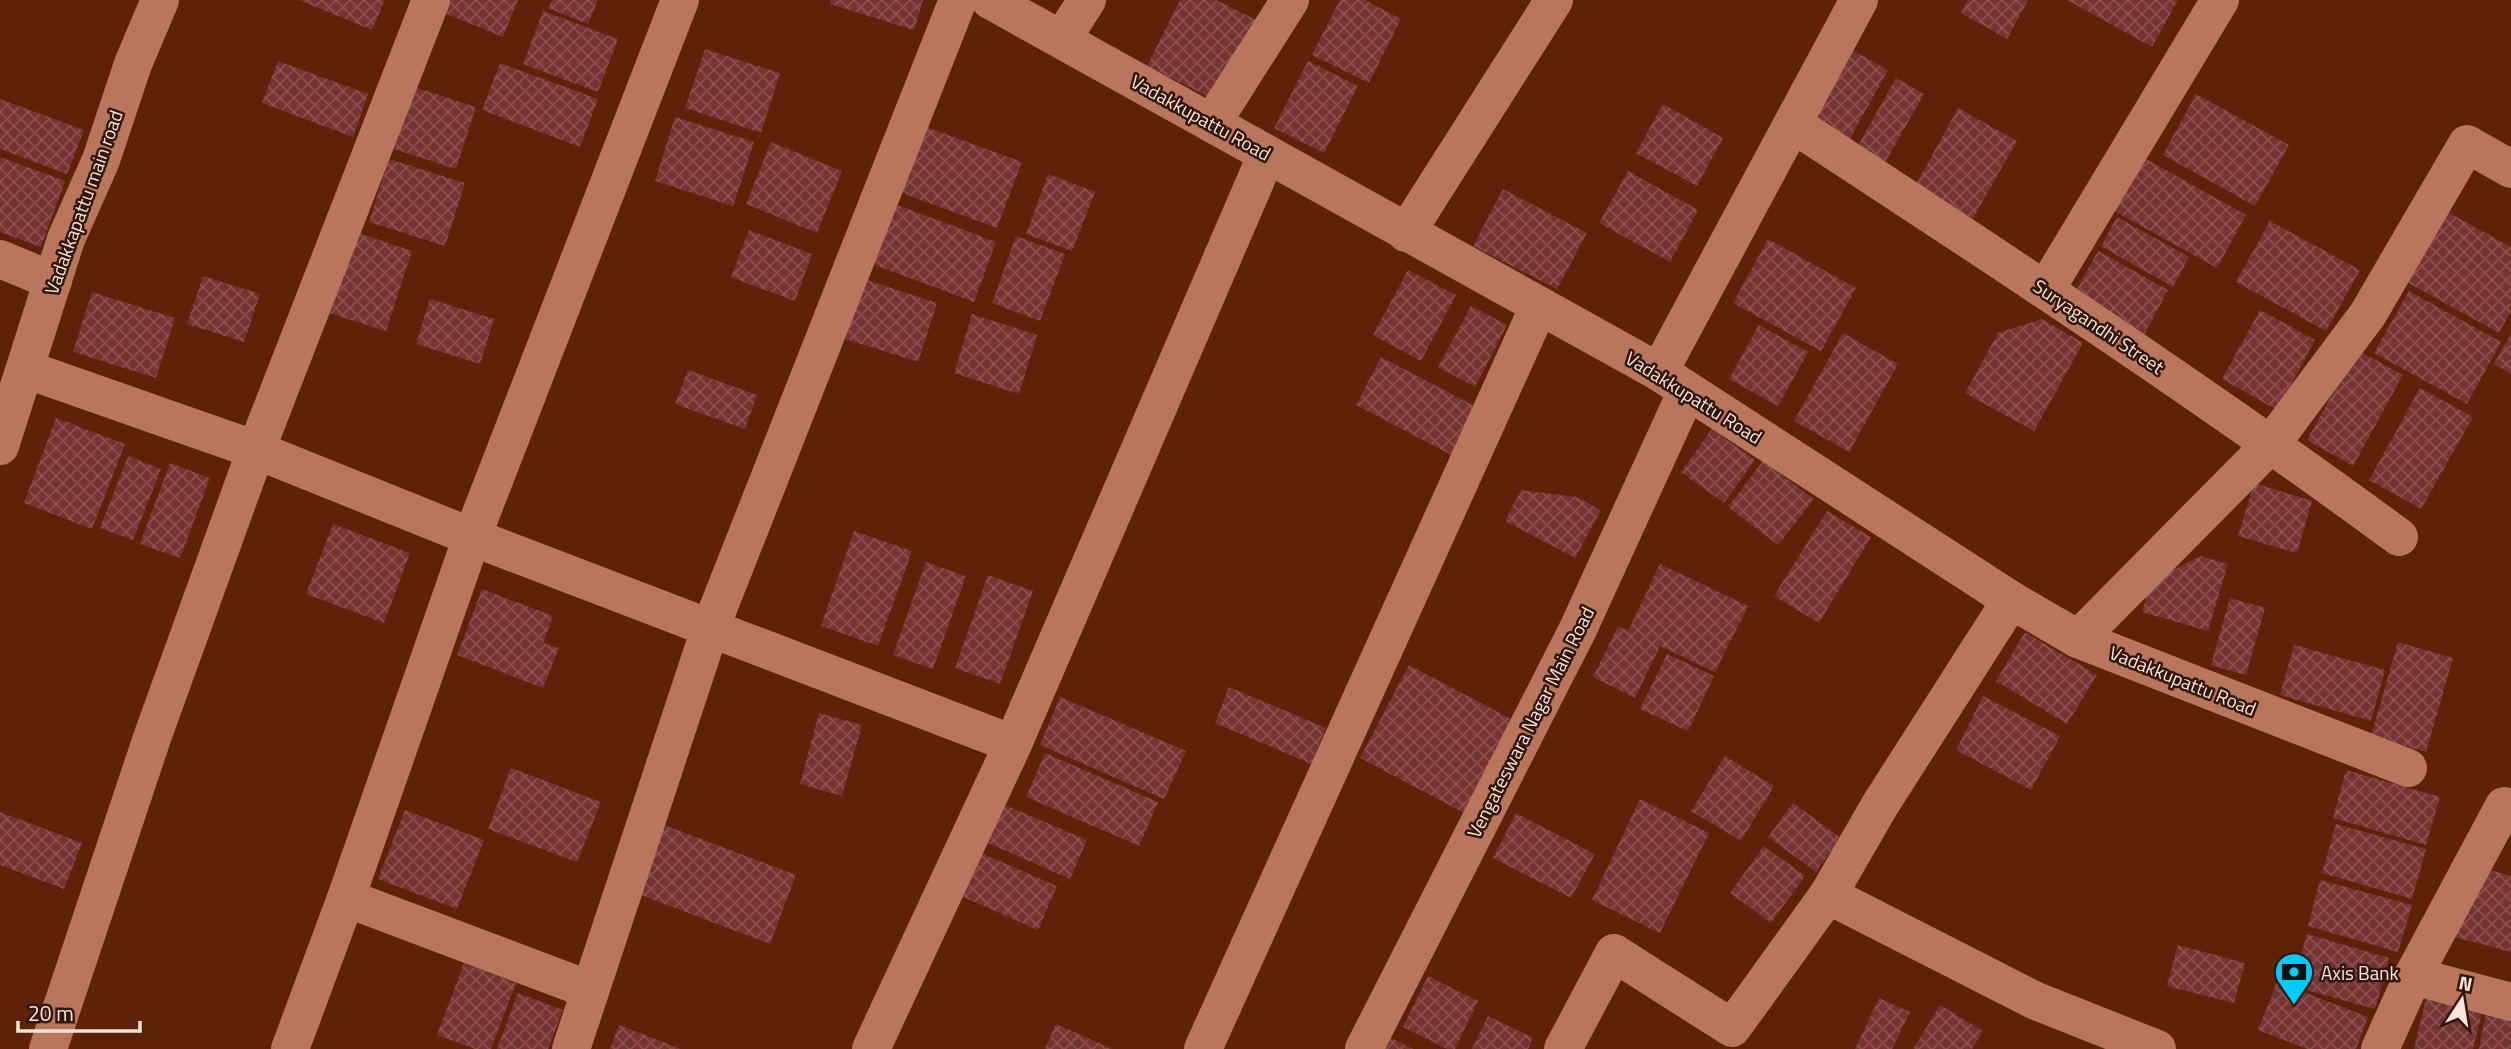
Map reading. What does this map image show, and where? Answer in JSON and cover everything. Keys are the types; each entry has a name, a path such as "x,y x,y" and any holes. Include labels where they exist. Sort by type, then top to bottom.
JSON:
{"street":[{"name":"Vadakkapattu main road","path":"0,446 66,239 101,160 133,64 160,0"},
{"path":"48,1049 153,734 256,450 431,0"},
{"path":"290,1049 346,898 471,537 680,0"},
{"path":"572,1049 710,629 958,0"},
{"name":"Vadakkupattu Road","path":"990,0 1673,381 2011,600 2078,639 2408,768"},
{"path":"1062,39 1087,0"},
{"path":"1212,123 1290,0"},
{"path":"1406,233 1554,0"},
{"name":"Vengateswara Nagar Main Road","path":"1364,1049 1578,629 1673,381 1793,124 1859,0"},
{"path":"2046,289 2221,0"},
{"name":"Suryagandhi Street","path":"1793,124 2046,289 2272,443 2399,537"},
{"path":"2078,639 2272,443 2368,314 2467,144 2511,169"},
{"path":"871,1049 1013,744 1267,154"},
{"path":"0,259 53,281"},
{"path":"1203,1049 1539,306"},
{"path":"25,369 256,450 471,537 1013,744"},
{"path":"1563,1049 1614,953 1732,1028 1828,895 1880,805 2011,600"},
{"path":"2380,1049 2413,976 2504,806 2511,808"},
{"path":"1828,895 2036,1001 2157,1049"},
{"path":"346,898 590,990"},
{"path":"2413,976 2511,1002"}],"building":[{"path":"299,0 385,0 372,30"},
{"path":"441,0 518,0 503,37 437,10"},
{"path":"552,0 598,0 588,24 548,8"},
{"path":"831,0 923,0 914,30 830,4"},
{"path":"1180,0 1216,0 1258,21 1217,101 1147,66"},
{"path":"1340,0 1365,0 1401,19 1369,83 1312,55"},
{"path":"1968,0 2028,0 2007,39 1961,13"},
{"path":"2067,0 2178,0 2152,47"},
{"path":"543,11 618,39 598,92 523,64"},
{"path":"1841,44 1888,70 1848,142 1800,116"},
{"path":"705,49 780,73 761,133 685,108"},
{"path":"278,61 368,94 353,137 262,103"},
{"path":"1308,61 1358,86 1324,153 1274,128"},
{"path":"500,63 598,99 580,147 482,110"},
{"path":"1896,78 1924,94 1883,166 1855,151"},
{"path":"411,86 476,107 456,169 391,148"},
{"path":"2196,94 2289,145 2255,206 2163,155"},
{"path":"0,99 84,130 67,174 0,149"},
{"path":"1663,104 1723,138 1697,186 1636,153"},
{"path":"1958,108 2017,141 1972,220 1914,188"},
{"path":"675,117 754,142 733,206 655,181"},
{"path":"918,124 1022,162 997,228 894,190"},
{"path":"771,142 842,171 817,233 746,204"},
{"path":"2139,155 2246,215 2217,268 2109,208"},
{"path":"0,157 65,181 41,247 0,232"},
{"path":"389,159 465,183 445,246 369,222"},
{"path":"1628,171 1698,210 1670,262 1599,223"},
{"path":"1048,174 1095,192 1072,251 1026,234"},
{"path":"1503,189 1587,233 1557,289 1473,246"},
{"path":"887,201 996,242 974,302 864,261"},
{"path":"2442,209 2511,247 2511,311 2499,333 2403,280"},
{"path":"2117,217 2189,257 2173,287 2101,246"},
{"path":"2270,221 2360,270 2326,331 2236,282"},
{"path":"749,230 812,254 795,301 731,277"},
{"path":"355,232 412,251 386,331 329,313"},
{"path":"1016,236 1065,254 1040,321 992,303"},
{"path":"1768,239 1856,288 1821,351 1733,303"},
{"path":"2098,251 2168,290 2144,335 2073,296"},
{"path":"1408,270 1456,295 1421,361 1373,335"},
{"path":"203,276 260,294 244,342 187,324"},
{"path":"858,277 937,303 918,362 839,337"},
{"path":"2409,291 2501,342 2467,404 2374,353"},
{"path":"92,292 175,318 156,378 73,352"},
{"path":"430,299 494,319 480,364 416,344"},
{"path":"1471,306 1507,325 1475,387 1438,367"},
{"path":"2260,310 2315,340 2277,410 2222,379"},
{"path":"972,314 1037,335 1019,394 954,373"},
{"path":"2042,319 2083,343 2034,431 1965,393 1998,333"},
{"path":"1759,325 1808,352 1778,406 1729,379"},
{"path":"1843,333 1898,364 1849,452 1794,421"},
{"path":"2511,333 2511,374 2494,364"},
{"path":"2357,350 2403,375 2353,466 2307,440"},
{"path":"1381,357 1484,411 1459,459 1356,405"},
{"path":"688,370 757,395 745,429 675,404"},
{"path":"2420,388 2473,417 2421,509 2369,480"},
{"path":"56,418 125,444 92,529 24,503"},
{"path":"1712,429 1755,460 1724,503 1681,472"},
{"path":"128,456 161,469 133,540 100,528"},
{"path":"1763,461 1814,499 1778,545 1728,507"},
{"path":"170,463 210,478 180,558 140,544"},
{"path":"2254,483 2312,501 2297,553 2238,536"},
{"path":"1521,490 1577,497 1601,510 1575,558 1505,521"},
{"path":"1827,511 1871,537 1819,623 1774,596"},
{"path":"333,524 410,553 384,623 306,594"},
{"path":"854,531 912,551 878,646 821,626"},
{"path":"2201,556 2228,564 2208,631 2142,612 2151,581"},
{"path":"926,562 966,576 933,669 893,655"},
{"path":"1660,564 1748,606 1715,672 1660,646 1635,698 1593,677 1618,626 1628,631"},
{"path":"988,575 1033,591 1000,684 955,668"},
{"path":"482,589 553,616 543,643 559,648 543,688 457,655"},
{"path":"2230,598 2265,608 2246,675 2211,665"},
{"path":"2025,632 2097,675 2067,724 1996,681"},
{"path":"2398,642 2453,658 2426,752 2371,736"},
{"path":"2294,645 2385,670 2371,721 2280,695"},
{"path":"1667,654 1714,676 1688,731 1640,709"},
{"path":"1409,665 1517,722 1468,815 1360,758"},
{"path":"1229,687 1326,728 1311,764 1215,723"},
{"path":"1983,696 2060,736 2031,790 1956,750"},
{"path":"1060,697 1186,751 1164,799 1040,745"},
{"path":"819,713 862,725 842,796 800,784"},
{"path":"1045,753 1158,802 1139,846 1026,797"},
{"path":"1725,756 1774,786 1741,841 1691,811"},
{"path":"511,768 601,802 577,862 488,829"},
{"path":"2346,770 2440,797 2426,845 2333,818"},
{"path":"1640,799 1709,833 1660,933 1592,900"},
{"path":"998,802 1087,840 1070,879 981,840"},
{"path":"1793,803 1841,838 1816,872 1768,837"},
{"path":"405,810 484,840 457,909 378,879"},
{"path":"0,812 82,843 64,889 0,865"},
{"path":"1516,813 1595,854 1571,898 1493,858"},
{"path":"651,820 796,875 770,944 625,889"},
{"path":"2336,824 2426,849 2412,899 2322,873"},
{"path":"1764,846 1805,876 1771,923 1730,893"},
{"path":"979,852 1057,886 1038,930 961,896"},
{"path":"2474,865 2511,876 2511,952 2454,937"},
{"path":"2320,880 2412,905 2398,952 2308,926"},
{"path":"2307,934 2389,958 2375,1009 2292,986"},
{"path":"2178,945 2245,963 2234,1003 2167,986"},
{"path":"464,963 516,983 491,1049 475,1049 437,1035"},
{"path":"1428,976 1478,1001 1455,1049 1447,1049 1403,1027"},
{"path":"2277,982 2368,1017 2356,1049 2307,1049 2258,1030"},
{"path":"518,993 563,1010 548,1049 497,1049"},
{"path":"2427,994 2483,1008 2473,1049 2414,1049"},
{"path":"1879,998 1910,1012 1892,1049 1855,1049"},
{"path":"1940,1005 1983,1031 1972,1049 1913,1049"},
{"path":"2487,1008 2511,1013 2511,1049 2479,1049"},
{"path":"1488,1016 1533,1038 1528,1049 1472,1049"},
{"path":"1056,1024 1112,1049 1045,1049"},
{"path":"619,1025 681,1049 610,1049"},
{"path":"1385,1035 1413,1049 1378,1049"}],"place":[{"name":"Axis Bank","path":"2294,1006"}]}
